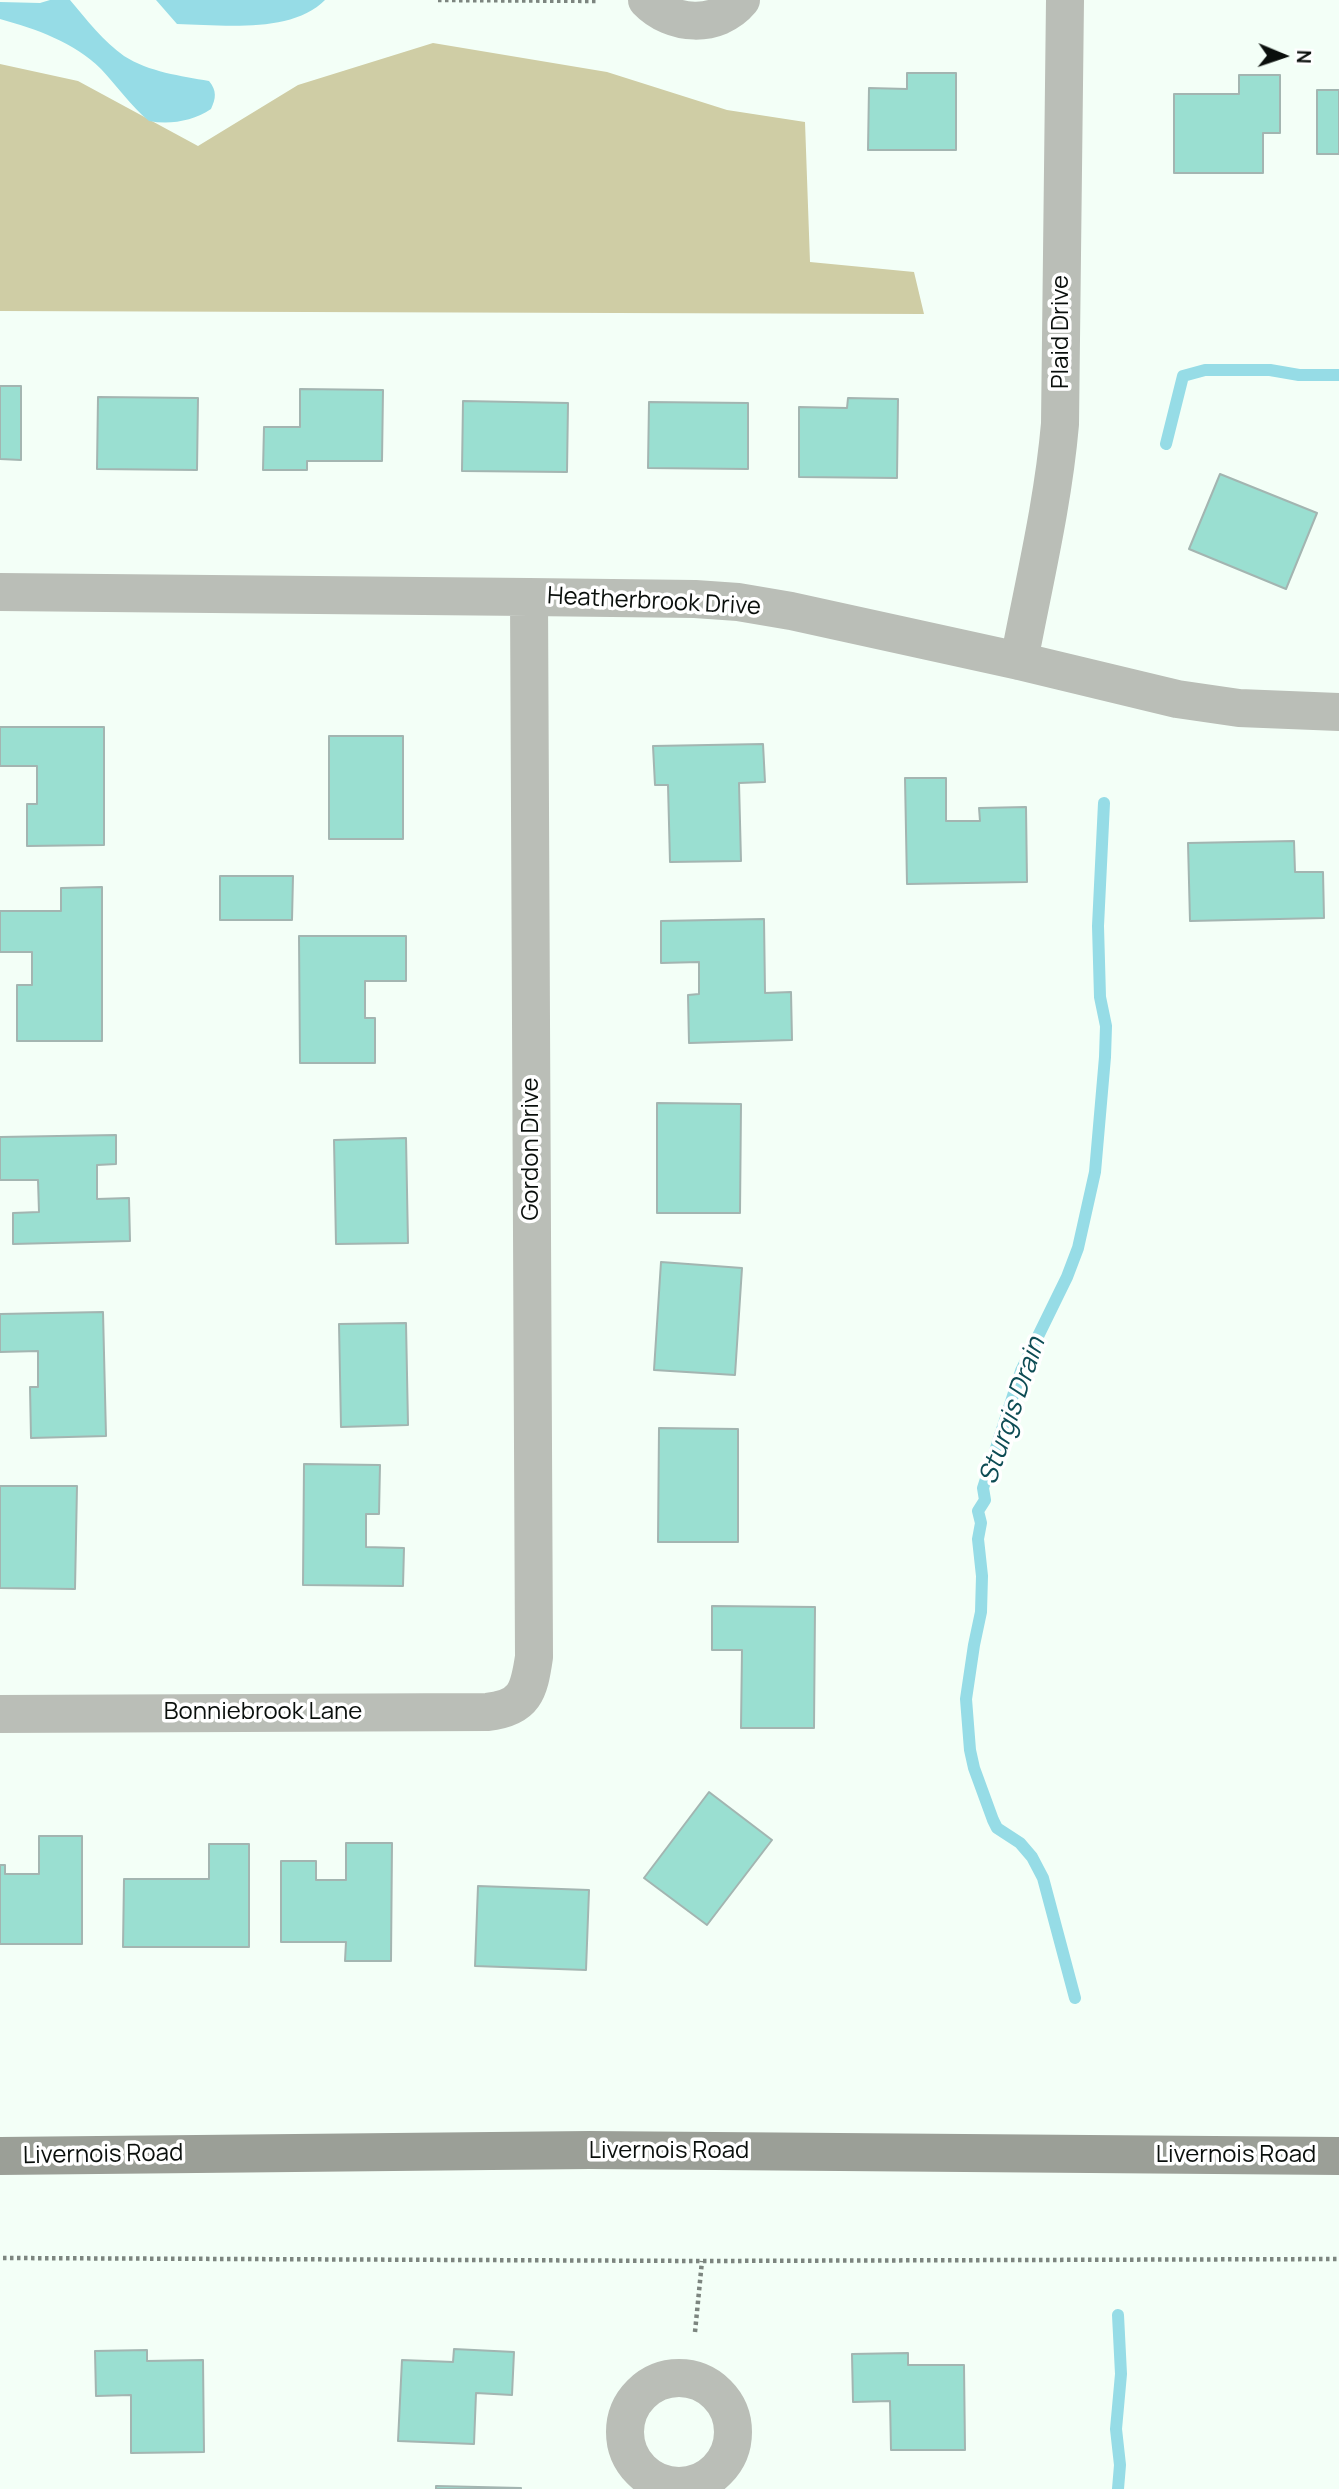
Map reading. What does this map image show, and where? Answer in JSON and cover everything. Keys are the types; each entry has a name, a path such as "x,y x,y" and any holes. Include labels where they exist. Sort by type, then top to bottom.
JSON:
{"main road":[{"name":"Livernois Road","path":"0,2156 590,2150 1339,2156"}],"street":[{"path":"647,0 655,9 674,19 696,22 720,16 741,0"},
{"name":"Plaid Drive","path":"1019,661 1044,544 1055,478 1060,424 1065,0"},
{"name":"Heatherbrook Drive","path":"0,592 695,599 738,602 1019,661 1177,699 1239,708 1339,712"},
{"name":"Gordon Drive","path":"523,1699 534,1657 529,597"},
{"name":"Bonniebrook Lane","path":"0,1714 487,1712 504,1710 523,1699"}],"path":[{"path":"438,0 598,1"},
{"path":"3,2258 702,2261 1339,2259"},
{"path":"695,2332 702,2261"}],"shaded area":[{"path":"433,43 607,72 727,110 805,122 810,262 914,272 924,314 0,311 0,64 78,81 198,146 298,85"}],"water":[{"path":"70,0 109,44 124,56 165,73 209,81 215,95 211,109 181,121 149,121 101,69 79,51 41,32 0,19 0,2 40,3"},
{"path":"156,0 325,0 311,11 294,18 275,23 234,26 177,24"}],"building":[{"path":"907,73 956,73 956,150 868,150 869,88 907,89"},
{"path":"1239,75 1280,75 1280,133 1263,133 1263,173 1174,173 1174,94 1239,94"},
{"path":"1317,90 1339,90 1339,154 1317,154"},
{"path":"0,386 21,386 21,460 0,459"},
{"path":"300,389 383,390 382,461 307,461 307,470 263,470 264,427 300,427"},
{"path":"98,397 198,398 197,470 97,469"},
{"path":"848,398 898,399 897,478 799,477 799,407 847,408"},
{"path":"463,401 568,403 567,472 462,471"},
{"path":"649,402 748,403 748,469 648,468"},
{"path":"1220,474 1317,513 1286,589 1189,549"},
{"path":"0,727 104,727 104,845 27,846 27,804 37,804 37,766 0,766"},
{"path":"329,736 403,736 403,839 329,839"},
{"path":"763,744 765,782 739,783 741,861 670,862 668,785 655,785 653,746"},
{"path":"905,778 946,778 946,821 980,821 979,808 1026,807 1027,882 907,884"},
{"path":"1294,841 1295,872 1323,872 1324,918 1190,921 1188,843"},
{"path":"220,876 293,876 292,920 220,920"},
{"path":"102,887 102,1041 17,1041 17,985 32,985 32,952 0,952 0,911 61,911 61,888"},
{"path":"764,919 765,993 791,992 792,1040 689,1043 688,995 699,994 699,962 661,963 661,921"},
{"path":"299,936 406,936 406,981 365,981 365,1018 375,1018 375,1063 300,1063"},
{"path":"657,1103 741,1104 740,1213 657,1213"},
{"path":"116,1135 116,1164 97,1165 97,1199 129,1198 130,1241 13,1244 13,1213 39,1212 38,1180 0,1180 0,1137"},
{"path":"406,1138 408,1243 336,1244 334,1140"},
{"path":"661,1262 742,1268 735,1375 654,1370"},
{"path":"103,1312 106,1436 31,1438 30,1387 38,1387 38,1351 0,1352 0,1314"},
{"path":"406,1323 408,1425 341,1427 339,1324"},
{"path":"659,1428 738,1429 738,1542 658,1542"},
{"path":"304,1464 380,1465 379,1514 366,1514 366,1547 404,1548 403,1586 303,1585"},
{"path":"0,1486 77,1486 75,1589 0,1588"},
{"path":"712,1606 815,1607 814,1728 741,1728 742,1650 712,1650"},
{"path":"709,1792 772,1840 707,1925 644,1878"},
{"path":"39,1836 82,1836 82,1944 0,1944 0,1865 5,1865 5,1874 39,1874"},
{"path":"346,1843 392,1843 391,1961 345,1961 346,1942 281,1942 281,1861 316,1861 316,1880 346,1880"},
{"path":"209,1844 249,1844 249,1947 123,1947 124,1879 209,1879"},
{"path":"478,1886 589,1890 586,1970 475,1966"},
{"path":"454,2349 514,2352 512,2395 476,2393 474,2444 398,2441 402,2360 453,2362"},
{"path":"147,2350 147,2361 203,2360 204,2452 131,2453 131,2395 96,2396 95,2351"},
{"path":"908,2353 908,2365 964,2365 965,2450 891,2450 890,2401 853,2402 852,2354"},
{"path":"436,2486 521,2488 521,2489 436,2489"}],"waterway":[{"name":"Sturgis Drain","path":"1166,444 1183,376 1205,370 1270,370 1299,375 1339,375"},
{"name":"Sturgis Drain","path":"1075,1998 1043,1878 1032,1857 1020,1843 997,1828 974,1768 966,1699 981,1612 982,1576 978,1539 981,1523 978,1511 985,1500 983,1488 1021,1371 1067,1277 1078,1248 1095,1172 1106,1026 1100,997 1098,926 1104,803"},
{"name":"Sturgis Drain","path":"1118,2315 1121,2374 1116,2429 1120,2465 1118,2489"}]}
